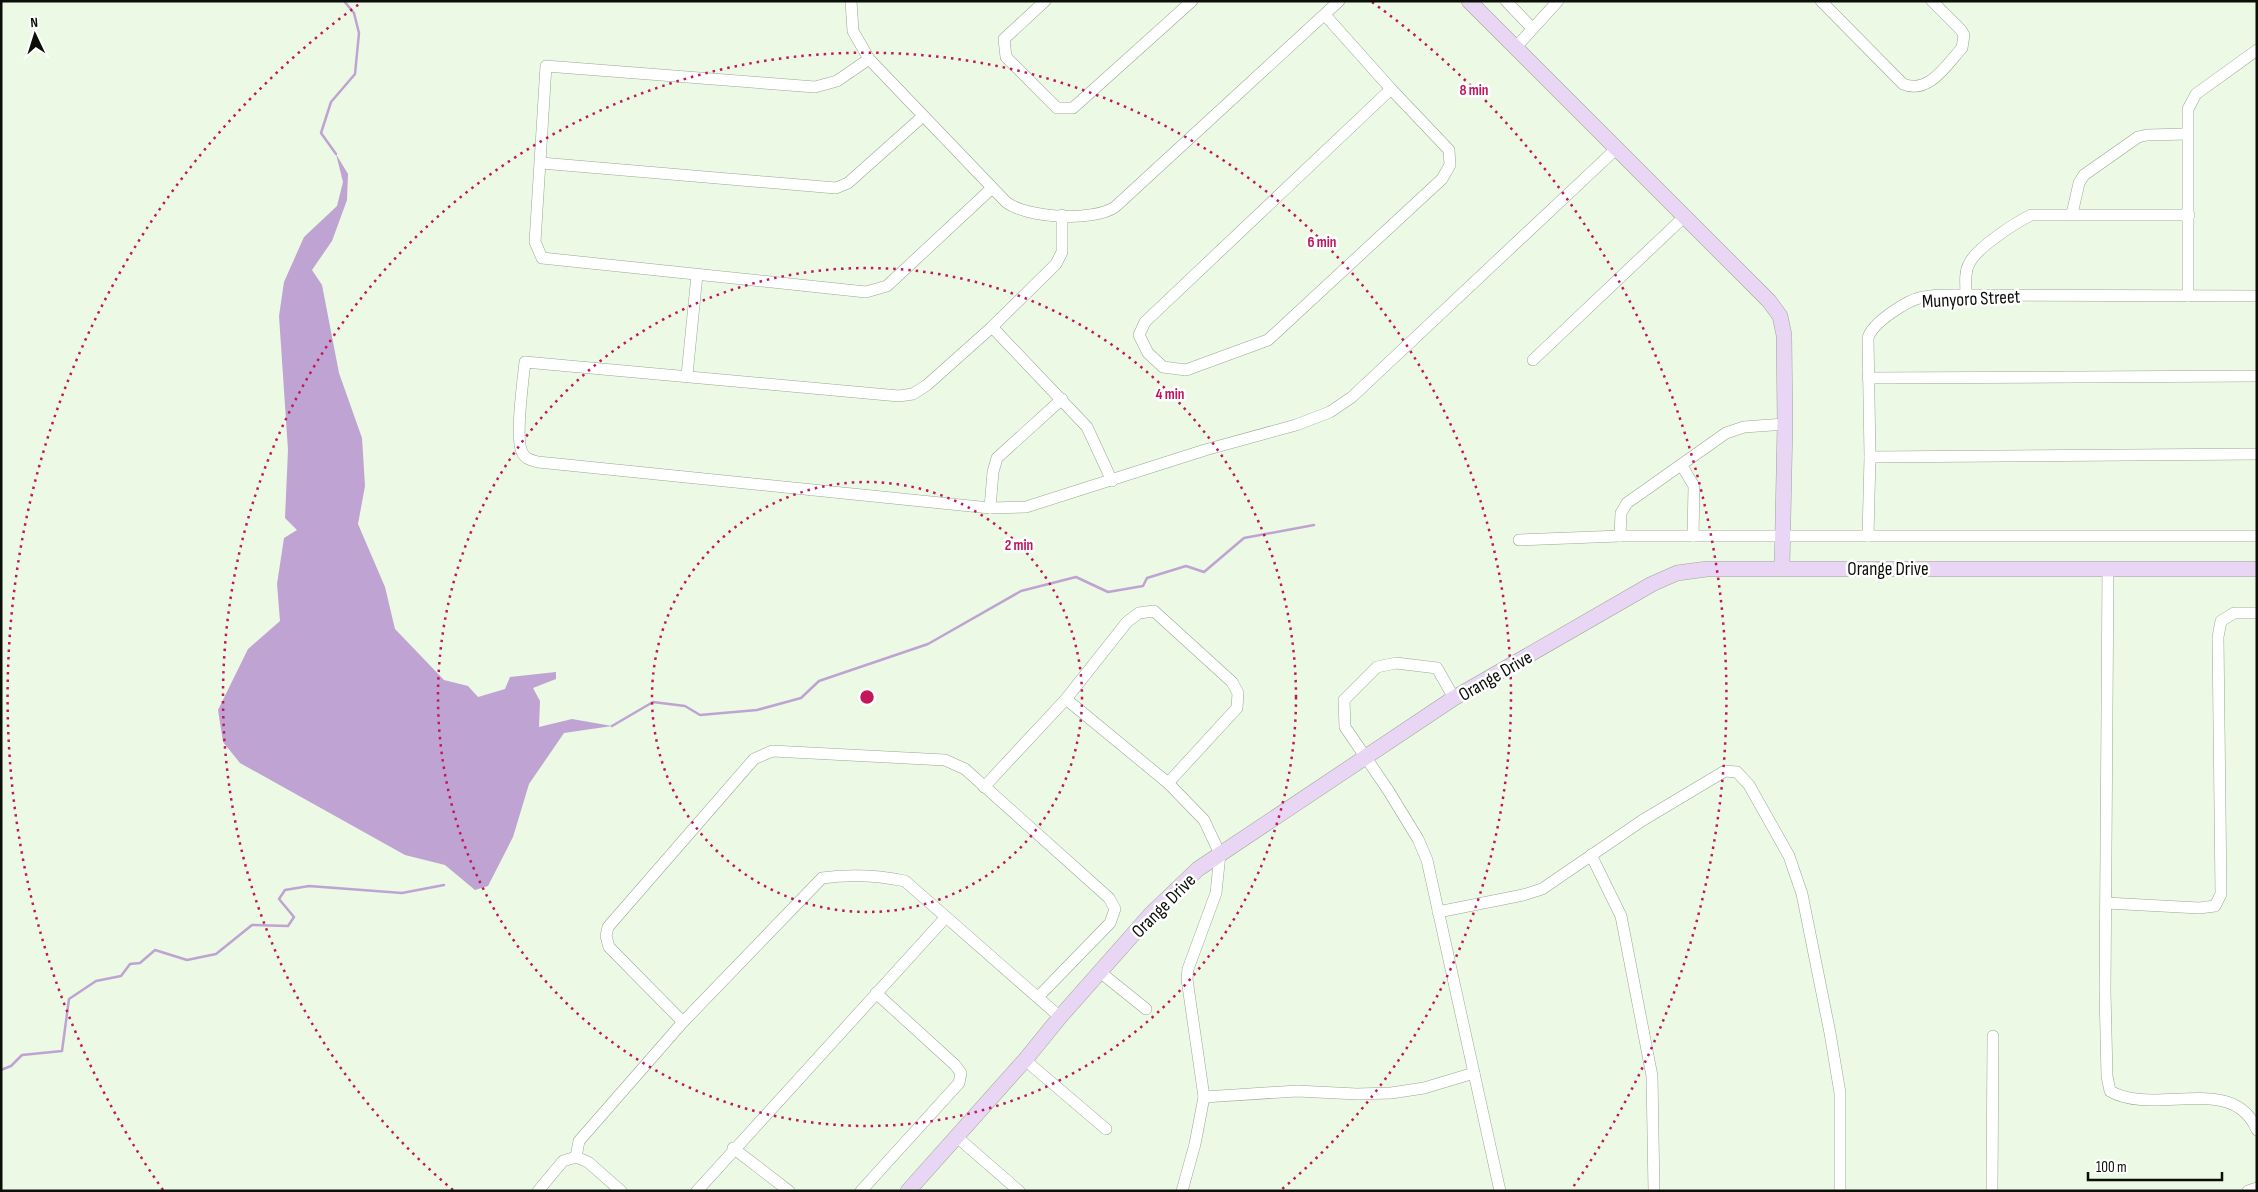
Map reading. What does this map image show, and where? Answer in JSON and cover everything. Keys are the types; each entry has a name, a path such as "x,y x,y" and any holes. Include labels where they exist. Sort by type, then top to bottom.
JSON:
{"street":[{"path":"851,1 853,31 869,59 922,117 1006,202 1017,209 1062,215 1093,216 1115,207 1339,1"},
{"path":"1045,1 1004,39 1006,57 1057,108 1073,108 1192,1"},
{"path":"1470,1 1616,150 1769,301 1780,316 1784,335 1785,424 1782,568"},
{"path":"1506,1 1532,28"},
{"path":"1516,48 1558,1"},
{"path":"1821,1 1903,84 1915,87 1928,84 1962,48 1964,41 1961,30 1932,1"},
{"path":"1325,15 1449,150 1450,165 1442,179 1268,340 1186,370 1163,366 1148,353 1139,335 1145,322 1391,89"},
{"path":"2188,296 2188,109 2196,94 2257,50"},
{"path":"869,59 837,81 815,87 546,66 535,242 542,258 866,292 887,286 992,188"},
{"path":"541,163 836,188 848,183 922,117"},
{"path":"2072,214 2079,183 2084,175 2128,142 2147,135 2187,134"},
{"path":"1062,215 1060,259 992,327 927,385 907,396 524,362 519,440 523,455 528,460 538,462 990,508 1026,507 1205,450 1296,425 1330,412 1342,404 1407,346 1616,150"},
{"path":"1966,295 1966,270 1973,257 2031,215 2189,215"},
{"path":"1533,360 1685,216"},
{"path":"687,375 696,275"},
{"name":"Munyoro Street","path":"1868,536 1870,456 1868,338 1875,326 1919,298 1966,295 2257,296"},
{"path":"992,327 1062,399 1090,432 1112,481"},
{"path":"1868,378 2257,376"},
{"path":"990,508 993,472 997,458 1062,399"},
{"path":"1620,536 1621,513 1627,503 1732,430 1744,427 1785,424"},
{"path":"1870,456 2257,454"},
{"path":"1682,466 1694,486 1693,536"},
{"path":"1519,540 1620,536 2257,536"},
{"path":"2108,568 2106,1057 2110,1091 2122,1098 2139,1101 2186,1098 2225,1101 2240,1106 2252,1117 2257,1130"},
{"name":"Orange Drive","path":"908,1191 1167,897 1198,869 1454,698 1652,584 1677,573 1707,569 2257,569"},
{"path":"984,787 1066,699 1127,622 1139,613 1154,611 1232,682 1238,694 1237,708 1168,783"},
{"path":"2106,903 2199,908 2215,906 2221,894 2218,637 2221,621 2234,612 2257,612"},
{"path":"1454,698 1437,668 1396,663 1377,667 1344,700 1345,727 1388,790 1418,839 1427,860 1500,1191"},
{"path":"1066,699 1168,783 1204,820 1220,854 1216,893 1192,956 1187,979 1204,1097 1195,1144 1182,1191"},
{"path":"684,1022 609,947 606,936 608,927 754,759 772,751 945,760 965,769 1109,898 1115,910 1110,923 1039,996"},
{"path":"1438,912 1534,892 1643,820 1725,771 1737,772 1749,785 1789,856 1802,894 1840,1093 1840,1191"},
{"path":"1591,856 1621,916 1652,1076 1654,1191"},
{"path":"576,1157 579,1141 684,1022 822,878 844,875 882,876 905,881 1039,996 1060,1017"},
{"path":"697,1191 946,916"},
{"path":"1100,972 1146,1009"},
{"path":"861,1191 959,1083 961,1074 955,1065 876,992"},
{"path":"1992,1191 1993,1036"},
{"path":"1025,1060 1106,1129"},
{"path":"1204,1097 1297,1091 1358,1094 1391,1093 1424,1088 1474,1073"},
{"path":"957,1137 1019,1191"},
{"path":"734,1148 788,1191"},
{"path":"538,1191 563,1161 576,1157 588,1162 622,1191"},
{"path":"2248,1191 2257,1188"}],"shaded area":[{"path":"336,154 348,174 347,200 332,241 312,270 322,285 339,373 362,438 365,486 358,524 385,587 395,629 444,680 468,686 478,697 505,689 510,677 556,672 556,679 533,688 540,701 539,727 572,719 612,726 564,733 529,784 513,837 488,886 475,890 445,865 405,855 240,763 223,742 218,710 248,649 280,621 277,584 284,538 297,530 285,518 288,450 279,316 284,282 304,237 337,206 343,182"}],"waterway":[{"path":"336,154 321,133 331,102 355,74 359,33 354,13 344,1"},
{"path":"612,726 653,702 685,706 700,715 757,710 801,698 819,681 928,644 1021,591 1076,577 1108,592 1143,586 1147,578 1186,566 1204,572 1244,538 1314,525"},
{"path":"1,1070 11,1066 22,1055 62,1051 69,999 96,981 121,976 130,964 140,963 155,950 187,960 216,954 252,925 288,926 294,917 279,899 285,890 309,886 402,893 444,885"}]}
